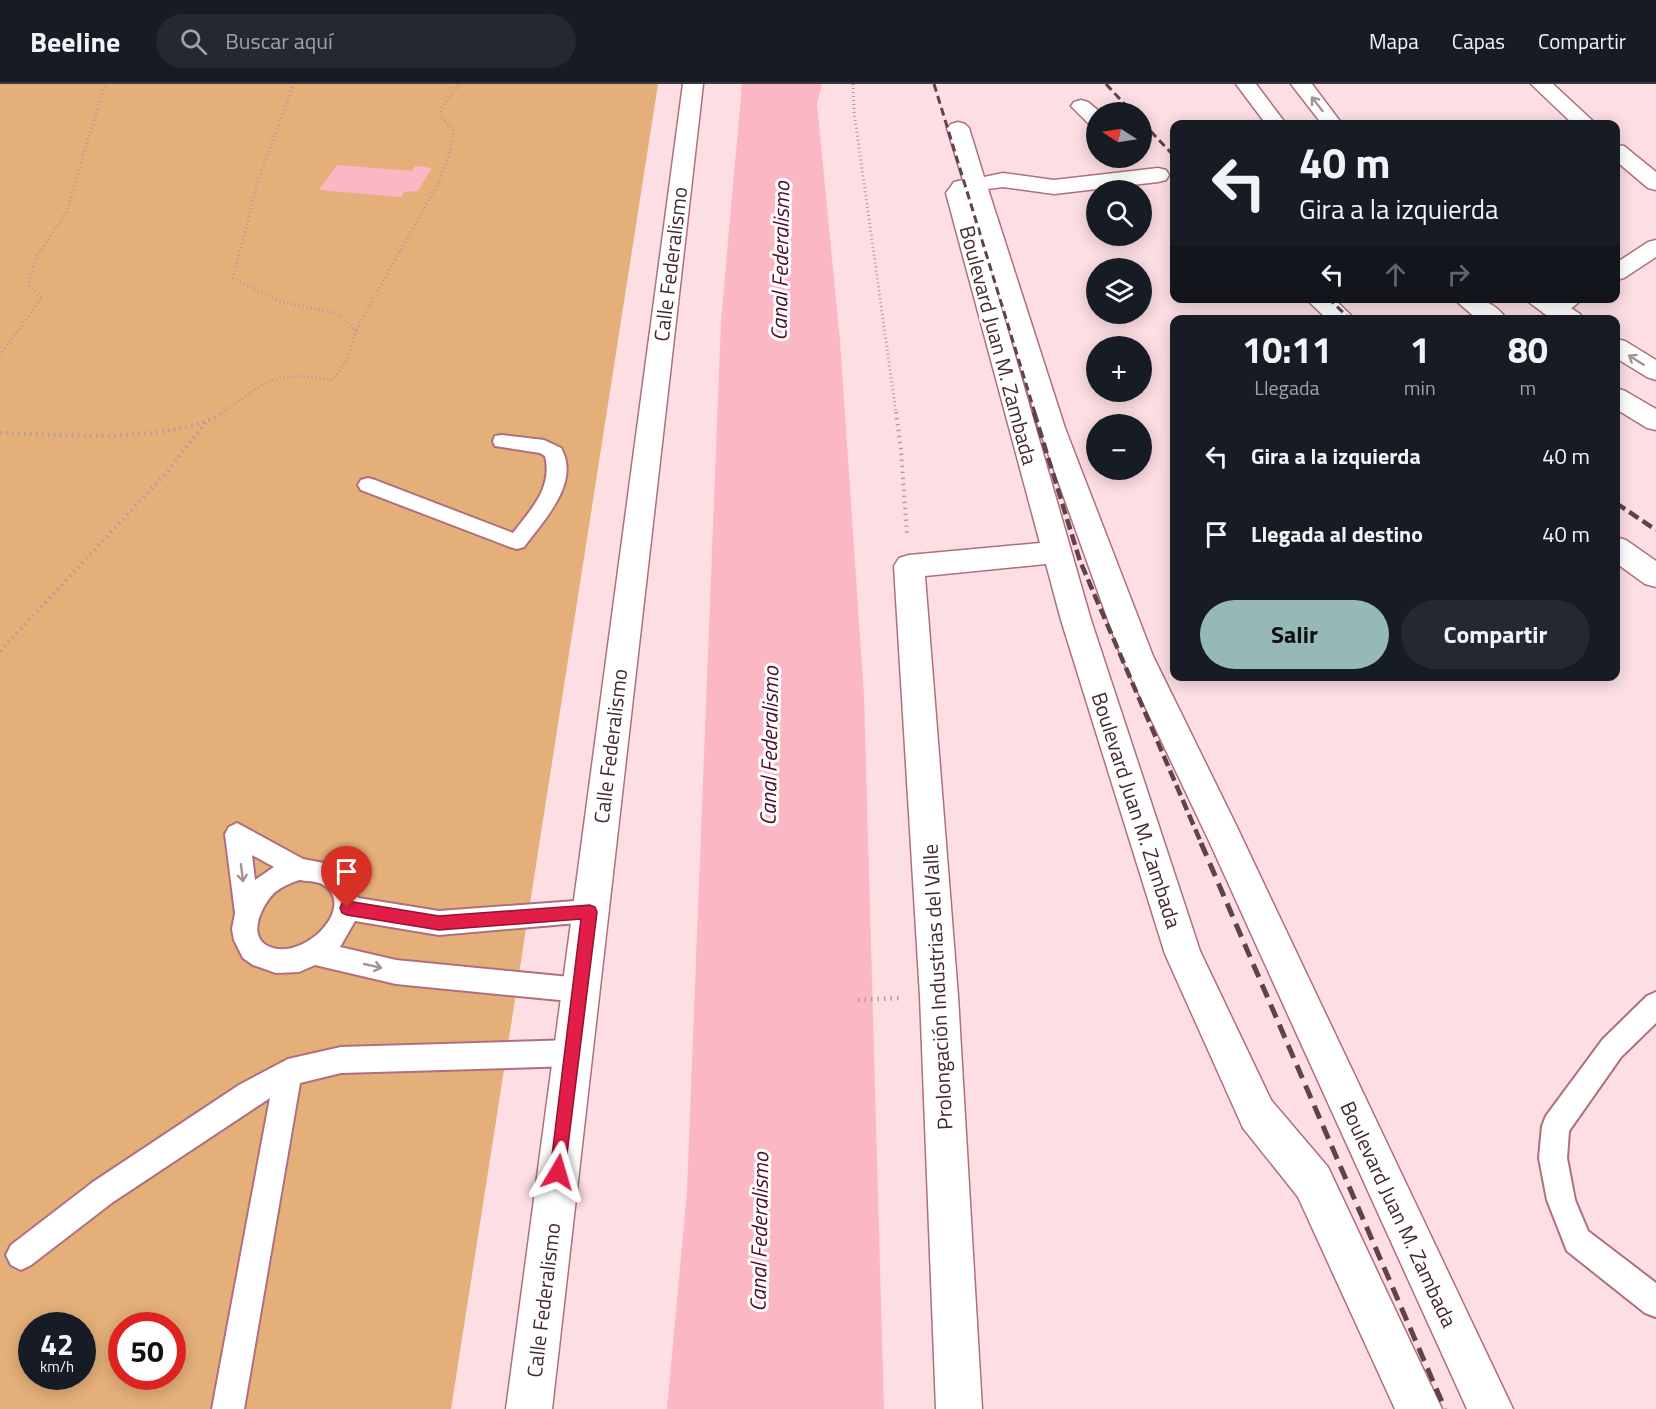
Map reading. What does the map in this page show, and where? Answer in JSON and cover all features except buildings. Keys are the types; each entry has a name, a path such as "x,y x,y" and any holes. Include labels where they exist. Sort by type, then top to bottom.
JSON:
{"street":[{"name":"Calle Federalismo","path":"529,1409 693,84"},
{"path":"1246,84 1273,120"},
{"path":"1301,84 1329,120"},
{"path":"1541,84 1581,120"},
{"name":"Boulevard Juan M. Zambada","path":"958,128 1052,428 1137,656 1224,836 1490,1409"},
{"path":"1620,154 1656,183"},
{"path":"1151,168 1166,181"},
{"path":"976,185 1003,180 1054,187 1166,181"},
{"name":"Boulevard Juan M. Zambada","path":"976,185 962,187 957,193 1056,552 1184,954 1257,1114 1312,1182 1419,1409"},
{"path":"1620,270 1656,247"},
{"path":"1323,303 1338,315"},
{"path":"1472,303 1488,315"},
{"path":"1620,349 1656,371"},
{"path":"1620,399 1656,421"},
{"path":"1620,551 1656,576"},
{"path":"909,566 1056,552"},
{"name":"Prolongación Industrias del Valle","path":"909,566 939,996 959,1409"}],"lane":[{"path":"368,485 517,542 553,493 559,475 554,453 544,447 502,441"},
{"path":"247,912 237,834 299,869"},
{"path":"299,869 315,869 334,877 346,894 347,908 343,923 333,938 316,953 284,962 268,960 255,953 247,942 244,927 247,912 255,897 267,884 299,869"},
{"path":"347,908 439,923 590,912"},
{"path":"316,953 396,972 580,990"},
{"path":"1656,1005 1612,1048 1556,1126 1553,1158 1561,1200 1577,1241 1656,1302"},
{"path":"21,1255 103,1192 249,1095 288,1072 341,1060 573,1053"},
{"path":"228,1409 288,1072"}],"path":[{"path":"0,356 42,298 28,284 38,256 66,213 105,84"},
{"path":"294,84 280,115 244,224 233,278 279,301 335,313 356,330"},
{"path":"0,651 167,472 206,422 269,380 294,375 333,380 347,360 356,330 440,180 450,151 454,130 440,116 441,109 459,84"},
{"path":"853,84 854,111 901,450 909,566"},
{"path":"0,433 151,432 206,422"}],"shaded area":[{"path":"0,84 658,84 451,1409 0,1409"}],"water":[{"name":"Canal Federalismo","path":"742,84 822,84 817,104 840,341 864,696 884,1409 667,1409 687,1191 721,321"},
{"path":"337,165 412,171 415,166 432,168 418,191 404,192 401,197 319,190"}],"railway":[{"path":"934,84 1035,413"},
{"path":"1106,84 1123,102"},
{"path":"1152,133 1170,152"},
{"path":"1333,303 1346,315"},
{"path":"1034,412 1080,561 1202,845"},
{"path":"1620,506 1656,530"},
{"path":"1201,843 1445,1409"}],"route":[{"path":"347,908 409,920 439,923 590,912 558,1172"}]}
